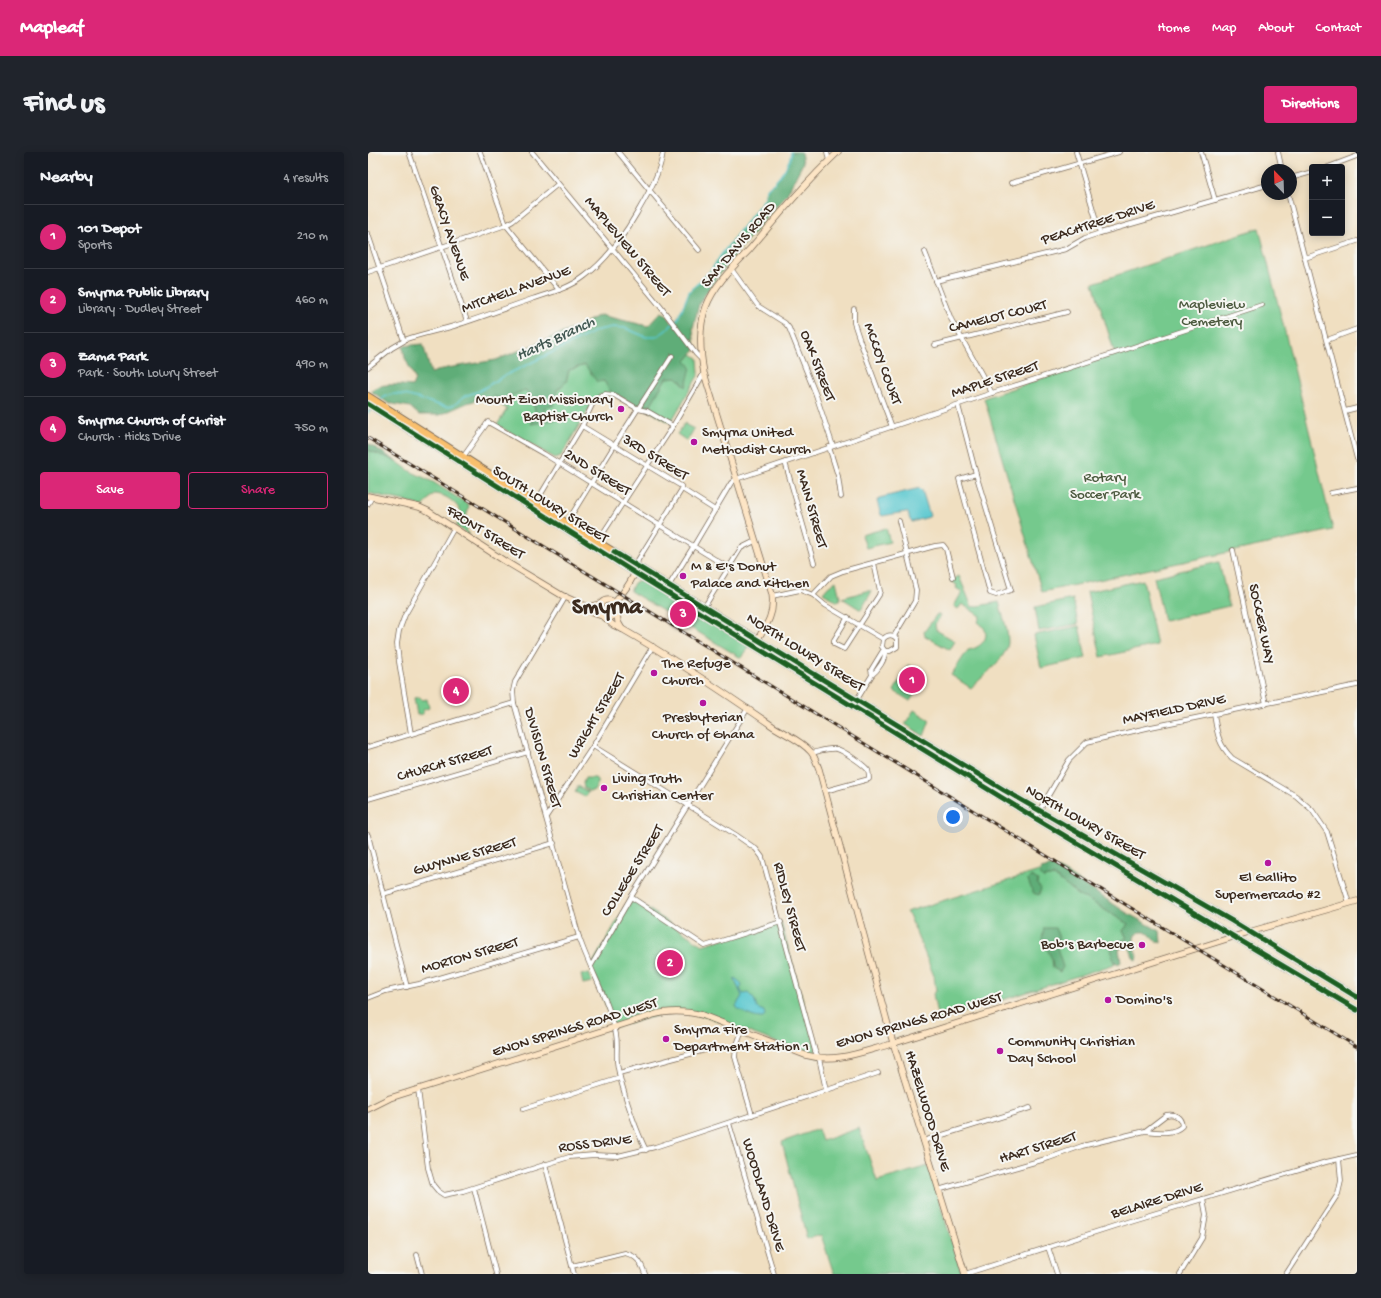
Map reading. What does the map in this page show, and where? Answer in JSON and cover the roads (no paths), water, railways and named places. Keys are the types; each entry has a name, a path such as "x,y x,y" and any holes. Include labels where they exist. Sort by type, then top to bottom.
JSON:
{"main road":[{"path":"369,397 463,457 534,505"},
{"name":"SOUTH LOWRY STREET","path":"368,404 566,525 596,544 635,573 701,612 1035,818 1357,1010"},
{"name":"NORTH LOWRY STREET","path":"596,544 637,565 1040,811 1249,932 1357,997"},
{"path":"1329,993 1338,985"}],"street":[{"name":"GRACY AVENUE","path":"409,152 467,321"},
{"path":"480,152 506,225 559,290"},
{"name":"MAPLEVIEW STREET","path":"532,152 660,306 701,359"},
{"path":"618,152 699,250"},
{"name":"MITCHELL AVENUE","path":"368,367 404,340 467,321 559,290 586,276 613,249 631,224 658,172 663,152"},
{"path":"827,152 829,160"},
{"name":"SAM DAVIS ROAD","path":"754,645 770,618 773,605 772,596 704,373 701,359 701,327 706,308 713,293 798,192 838,152"},
{"path":"1076,152 1100,233"},
{"path":"1011,183 1119,152"},
{"path":"1201,152 1215,200"},
{"path":"1278,152 1281,164"},
{"path":"1336,164 1357,156"},
{"path":"1297,176 1309,173"},
{"path":"368,272 506,225 558,184"},
{"name":"PEACHTREE DRIVE","path":"936,281 1066,248 1100,233 1261,187"},
{"path":"1290,200 1357,459"},
{"path":"368,234 404,340"},
{"path":"1305,258 1357,241"},
{"path":"925,252 947,310 992,393"},
{"name":"OAK STREET","path":"732,270 758,306 789,328 816,395 831,447 841,497"},
{"name":"MAPLE STREET","path":"736,478 1262,305"},
{"name":"MCCOY COURT","path":"854,309 854,323 892,426"},
{"name":"CAMELOT COURT","path":"935,345 1067,312"},
{"path":"1327,340 1357,329"},
{"path":"566,525 614,446 672,356"},
{"path":"596,544 673,426 704,373"},
{"path":"534,505 582,426 593,403 598,397 605,394 614,395 638,410 647,411 673,426"},
{"path":"958,405 976,474 1011,590 996,595 990,593 959,479 976,474"},
{"path":"1345,411 1357,408"},
{"name":"2ND STREET","path":"463,457 488,422 559,463 659,525 693,548 728,568"},
{"name":"3RD STREET","path":"582,426 681,486 682,490 715,510"},
{"name":"MAIN STREET","path":"785,462 814,563"},
{"path":"666,591 731,482 736,478"},
{"path":"1331,493 1357,488"},
{"path":"615,602 622,594 635,573 638,560 682,490"},
{"path":"368,504 370,496"},
{"name":"FRONT STREET","path":"370,496 419,507 439,518 503,560 593,613 603,616 613,626 622,629 653,646 748,708"},
{"path":"894,636 915,601 916,590 899,521"},
{"path":"411,734 399,662 397,644 399,630 405,616 454,528"},
{"path":"701,612 741,548 755,542"},
{"path":"813,595 831,576 843,571 935,546 943,545 946,549 953,577"},
{"name":"SOCCER WAY","path":"1232,550 1266,704"},
{"path":"848,617 834,640 834,644 844,649 879,596 880,591 874,563"},
{"path":"772,596 800,590 813,595 826,605 882,639"},
{"name":"DIVISION STREET","path":"566,596 515,682 513,691 514,703 579,937"},
{"path":"583,606 593,607 608,599 615,602 617,606 618,622 622,629"},
{"path":"600,604 599,609 603,616 612,617 617,612"},
{"path":"882,639 889,635 894,636"},
{"path":"885,651 890,651 897,647 897,639 894,636"},
{"path":"853,706 872,674 876,672 886,655 882,646 882,639"},
{"name":"WRIGHT STREET","path":"546,817 593,746 653,646"},
{"name":"MAYFIELD DRIVE","path":"1035,818 1069,760 1087,742 1357,685"},
{"path":"368,747 514,703"},
{"name":"HAZELWOOD DRIVE","path":"748,708 812,753 819,769 893,1043 965,1274"},
{"name":"COLLEGE STREET","path":"591,966 631,897 748,708"},
{"path":"1214,714 1217,731 1223,749 1232,758 1243,766 1297,797 1320,819 1327,832 1349,903"},
{"name":"RIDLEY STREET","path":"593,746 756,849 762,857 819,1058 826,1090"},
{"path":"812,753 836,749 852,757 868,771 869,779 825,792"},
{"name":"CHURCH STREET","path":"368,799 528,752"},
{"path":"368,835 407,987"},
{"name":"GWYNNE STREET","path":"383,894 554,843"},
{"path":"631,897 702,945 707,946 780,922"},
{"name":"ENON SPRINGS ROAD WEST","path":"368,1109 390,1098 660,1013 682,1011 702,1015 805,1055 819,1058 839,1058 893,1043 1234,936 1357,901"},
{"path":"579,937 587,960 602,992 614,1027 617,1039 617,1062 620,1075 638,1134 646,1150"},
{"name":"MORTON STREET","path":"368,998 386,991 407,987 579,937"},
{"path":"742,1031 736,1047 735,1057 752,1115"},
{"path":"524,1109 620,1075 709,1049"},
{"name":"ROSS DRIVE","path":"418,1089 427,1162 433,1185 444,1195 474,1188 560,1159 579,1155 618,1156 646,1150 878,1074"},
{"path":"923,1141 1030,1108"},
{"name":"HART STREET","path":"938,1190 1049,1158 1082,1146 1145,1131 1167,1132 1180,1129 1182,1123 1176,1115 1170,1114 1161,1118 1145,1131"},
{"name":"WOODLAND DRIVE","path":"729,1123 774,1274"},
{"name":"BELAIRE DRIVE","path":"965,1274 1203,1199 1357,1155"},
{"path":"1286,1274 1338,1194 1341,1181 1339,1159"},
{"path":"546,1164 574,1274"},
{"path":"474,1188 496,1274"},
{"path":"1180,1274 1202,1238 1206,1225 1203,1199"},
{"path":"1048,1247 1057,1274"},
{"path":"572,1266 625,1253 633,1255 638,1259 645,1274"},
{"path":"417,1255 422,1274"}],"water":[{"path":"920,488 922,490 930,516 929,517 912,522 908,513 905,512 881,515 877,501 879,498"},
{"path":"907,677 913,681 916,688 909,689 908,685 904,683"},
{"path":"735,978 742,986 740,989 743,994 748,993 754,999 757,1008 764,1011 765,1015 763,1018 753,1017 737,1008 736,1006 742,996 734,979"}],"waterway":[{"name":"Harts Branch","path":"380,401 388,395 400,394 447,407 454,405 465,396 479,391 502,377 598,330 613,327 625,328 646,337 656,337 677,320 689,292 712,269 765,198 767,188 777,180 785,169 791,156 791,152"},
{"name":"Harts Branch","path":"368,413 371,409"}],"railway":[{"path":"368,438 1357,1047"}],"place":[{"name":"Mount Zion Missionary Baptist Church","path":"621,409"},
{"name":"Smyrna United Methodist Church","path":"694,442"},
{"name":"M & E's Donut Palace and Kitchen","path":"683,576"},
{"name":"Zama Park","path":"683,614"},
{"name":"The Refuge Church","path":"654,673"},
{"name":"101 Depot","path":"912,680"},
{"name":"Smyrna Church of Christ","path":"456,691"},
{"name":"Presbyterian Church of Ghana","path":"703,703"},
{"name":"Living Truth Christian Center","path":"604,788"},
{"name":"El Gallito Supermercado #2","path":"1268,863"},
{"name":"Bob's Barbecue","path":"1142,945"},
{"name":"Smyrna Public Library","path":"670,963"},
{"name":"Domino's","path":"1108,1000"},
{"name":"Smyrna Fire Department Station 1","path":"666,1039"},
{"name":"Community Christian Day School","path":"1000,1051"}],"district":[{"name":"Smyrna","path":"607,608"}],"park label":[{"name":"Mapleview Cemetery","path":"1212,314"},
{"name":"Rotary Soccer Park","path":"1105,486"}]}
